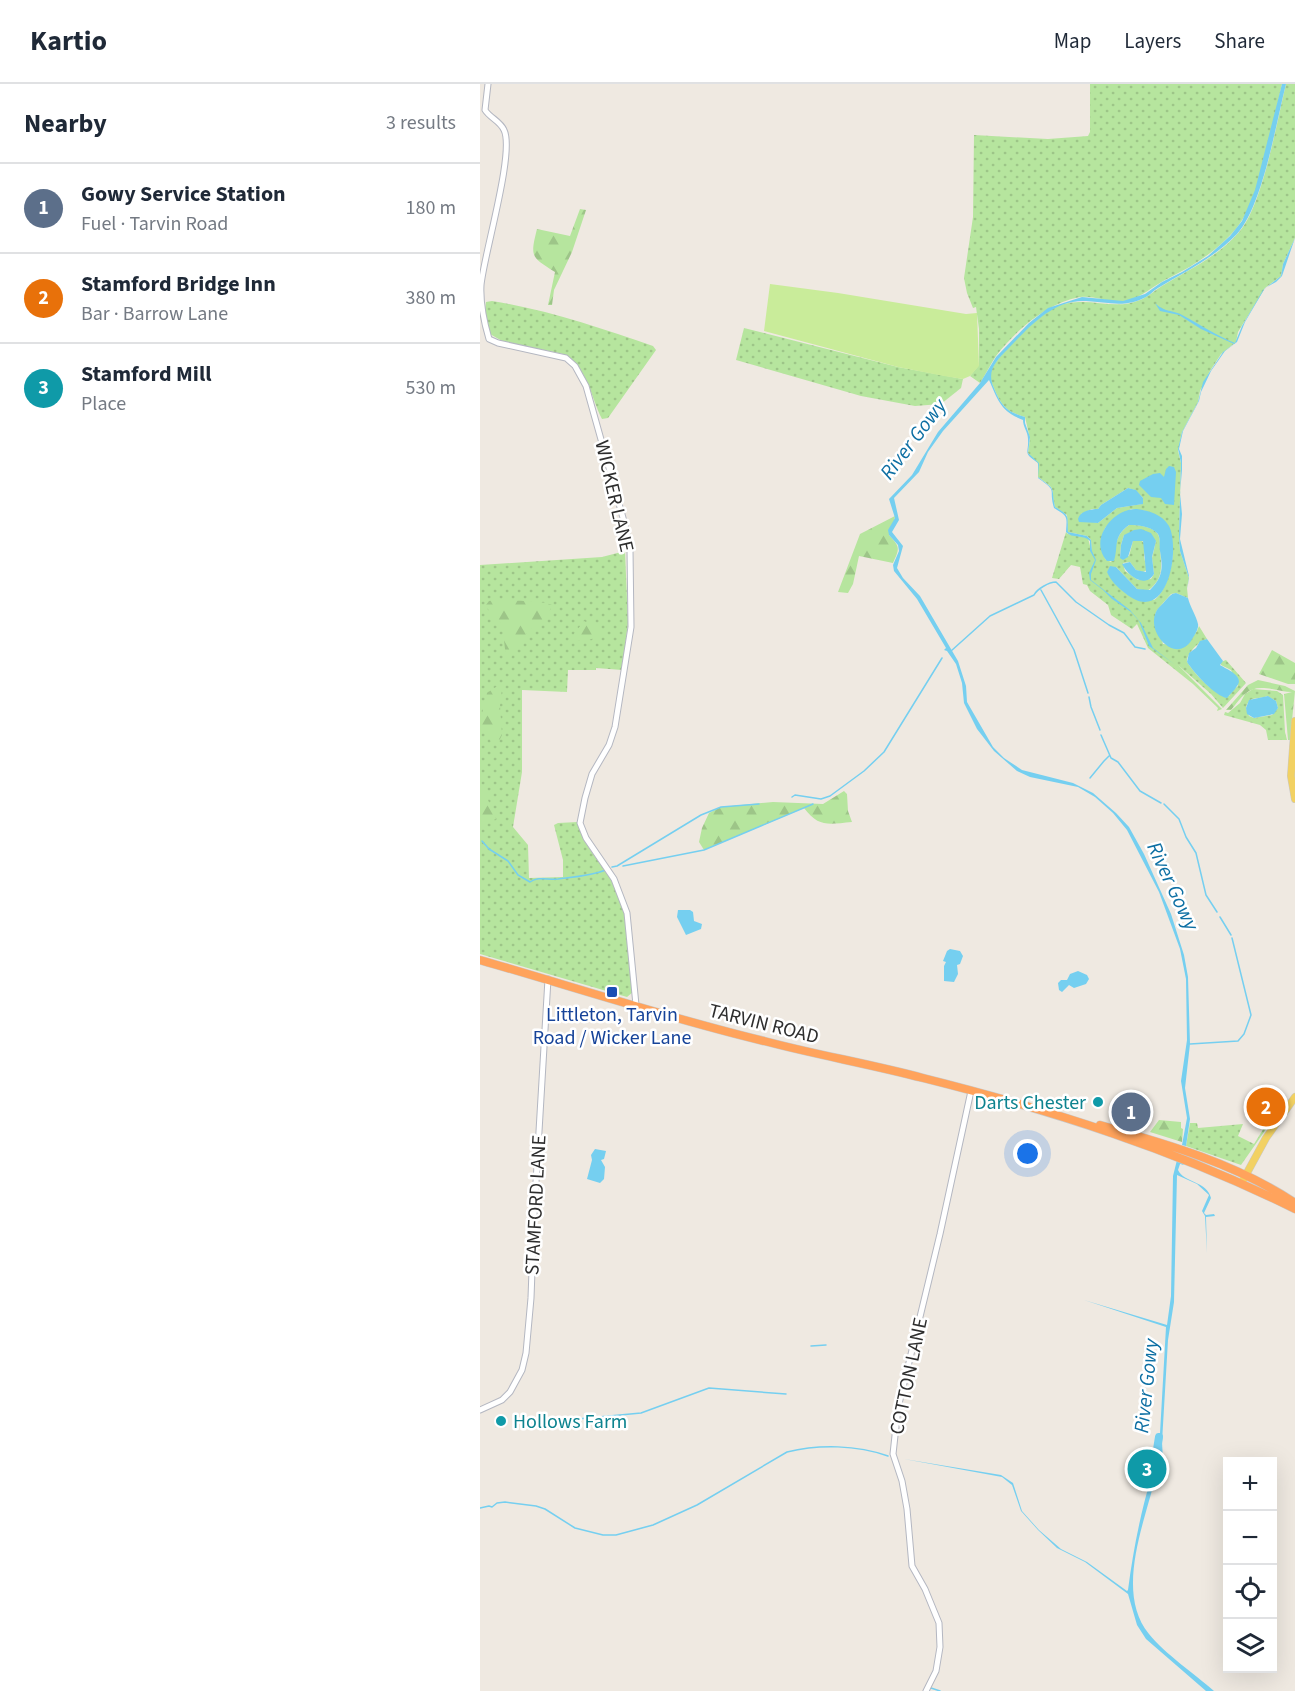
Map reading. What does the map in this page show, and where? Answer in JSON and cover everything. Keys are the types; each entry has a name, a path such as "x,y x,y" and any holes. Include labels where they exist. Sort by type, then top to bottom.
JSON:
{"highway":[{"name":"TARVIN ROAD","path":"480,960 720,1030 848,1059 1084,1120 1188,1156 1295,1203"},
{"name":"TARVIN ROAD","path":"1244,1179 1295,1209"}],"main road":[{"path":"1295,721 1291,780 1295,799"},
{"path":"1244,1179 1266,1138 1293,1106 1295,1097"}],"street":[{"name":"WICKER LANE","path":"488,84 485,110 505,131 506,142 500,193 480,286 482,315 489,339 566,358 581,375 600,432 630,550 631,627 615,727 609,745 592,774 580,823 586,838 614,879 627,913 636,1005"},
{"name":"STAMFORD LANE","path":"480,1410 502,1400 510,1392 522,1370 526,1353 548,980"},
{"name":"COTTON LANE","path":"926,1691 936,1671 940,1647 939,1623 925,1589 912,1566 907,1509 902,1481 893,1454 898,1408 971,1091"}],"green space":[{"path":"1090,84 1282,84 1259,181 1244,217 1235,230 1211,252 1193,265 1129,300 1080,297 1044,311 1004,346 980,383 970,376 979,365 979,329 976,307 973,308 964,278 973,217 974,135 1048,139 1088,136 1090,132"},
{"path":"1286,84 1295,84 1295,238 1283,264 1281,276 1265,288 1238,332 1236,342 1221,354 1210,371 1200,391 1198,402 1182,432 1178,451 1181,463 1179,535 1180,551 1189,578 1188,598 1176,593 1171,594 1155,615 1163,644 1187,645 1199,626 1207,639 1194,648 1187,662 1211,688 1229,696 1238,686 1231,670 1221,665 1221,662 1226,660 1246,683 1223,708 1211,694 1178,665 1222,709 1217,711 1218,708 1193,684 1148,648 1137,624 1132,629 1111,615 1108,605 1090,591 1087,585 1083,584 1080,567 1071,565 1059,579 1052,578 1066,532 1088,538 1092,554 1091,540 1087,536 1068,532 1067,515 1055,507 1052,489 1038,477 1038,463 1028,453 1030,439 1025,417 1013,413 1002,403 992,384 990,373 1010,346 1040,317 1055,307 1078,302 1119,304 1140,300 1204,262 1232,240 1248,218 1256,201","holes":["1128,488 1135,490 1143,498 1142,504 1117,508 1098,523 1081,514 1098,509","1131,509 1146,511 1171,540 1173,554 1170,572 1163,589 1154,600 1107,572 1116,567 1137,589 1147,591 1157,582 1161,571 1157,533 1148,527 1129,525 1118,538 1111,562 1105,559 1103,539 1103,533 1109,524","1124,535 1156,541 1152,558 1154,574 1151,579 1138,580 1125,571 1123,563 1130,562 1136,570 1143,572 1147,570 1144,557 1145,544 1141,540 1133,541 1129,556 1120,558"]},
{"path":"580,209 586,210 572,252 554,290 552,305 548,305 555,272 541,263 534,255 533,245 537,229 570,236"},
{"path":"770,284 966,314 977,313 979,366 970,376 963,379 944,376 898,367 764,331"},
{"path":"492,301 574,320 653,346 656,350 608,418 602,419 583,374 571,360 563,354 502,341 490,334 485,310 486,302"},
{"path":"744,328 898,367 963,379 961,388 941,404 915,406 861,396 736,360"},
{"path":"895,516 889,535 898,548 893,563 859,556 853,584 848,593 838,592 860,534"},
{"path":"625,551 628,623 622,670 596,668 596,670 568,670 567,692 522,690 522,772 513,827 528,845 529,878 563,877 563,860 554,825 578,822 585,841 615,886 623,906 633,992 627,997 480,954 480,565 602,557"},
{"path":"489,601 533,601 552,605 545,623 529,630 509,660 506,657 502,624 491,615 486,605"},
{"path":"584,621 605,634 586,641 572,640"},
{"path":"1272,650 1295,663 1295,684 1288,684 1259,674"},
{"path":"1258,680 1285,686 1295,691 1290,740 1288,740 1284,694 1292,692 1264,688 1253,689 1244,695 1231,710 1226,710 1248,685"},
{"path":"499,685 502,688 500,706 502,735 499,741 492,744 486,730 480,727 480,723 487,693"},
{"path":"1253,689 1277,691 1283,695 1287,740 1268,740 1266,730 1260,725 1224,715 1240,703 1245,694","holes":["1267,696 1276,701 1278,708 1272,715 1254,718 1249,716 1246,708 1249,701"]},
{"path":"480,786 483,788 496,819 486,823 480,829"},
{"path":"844,791 847,794 848,811 852,822 831,824 820,822 804,808 704,850 699,842 709,813 721,807 773,802 823,804"},
{"path":"1159,1120 1181,1122 1182,1142 1150,1132"},
{"path":"1190,1123 1197,1123 1198,1128 1243,1124 1238,1136 1254,1144 1267,1123 1269,1125 1241,1165 1186,1146"}],"water":[{"path":"1282,84 1286,84 1268,163 1254,204 1246,221 1228,243 1199,264 1137,301 1122,304 1074,302 1052,310 1033,324 996,362 991,376 994,388 1005,407 1025,417 1030,437 1028,453 1039,463 1038,477 1038,463 1030,457 1027,452 1028,436 1023,420 1005,409 989,380 943,431 928,452 919,472 894,498 899,520 892,532 903,546 897,568 920,596 958,661 966,686 967,702 993,747 1022,770 1073,783 1093,793 1129,827 1144,854 1171,914 1184,955 1188,977 1190,1044 1185,1088 1190,1119 1186,1146 1182,1145 1187,1118 1181,1081 1187,1040 1186,979 1180,949 1159,892 1127,830 1113,813 1095,797 1078,787 1030,777 1017,771 994,751 977,729 964,703 962,683 956,664 944,650 946,648 917,599 894,571 893,565 899,551 898,545 889,535 888,530 895,518 889,499 912,475 938,432 980,383 996,357 1029,323 1048,308 1082,297 1123,301 1145,294 1208,256 1230,236 1242,221 1255,190"},
{"path":"1295,238 1282,276 1267,287 1281,276 1283,264"},
{"path":"1265,289 1245,322 1237,342 1225,351 1211,371 1199,401 1183,431 1179,449 1182,456 1180,490 1181,463 1178,449 1182,432 1198,402 1203,382 1223,352 1234,344 1201,329 1179,315 1160,311 1155,303 1180,314 1235,343 1242,326"},
{"path":"1169,466 1174,467 1176,472 1174,505 1165,504 1161,498 1151,497 1139,485 1140,481 1153,474 1160,473 1164,477"},
{"path":"1049,486 1052,489 1055,507 1064,512 1067,517 1068,532 1087,536 1091,540 1096,560 1091,580 1130,610 1141,623 1153,648 1174,664 1149,646 1139,621 1131,612 1090,580 1089,573 1095,560 1090,551 1090,541 1066,532 1066,517 1054,508 1052,491"},
{"path":"1128,488 1136,490 1143,498 1143,504 1117,508 1098,523 1079,522 1079,516 1083,512 1098,509"},
{"path":"1180,494 1182,514 1180,539 1189,577 1180,551 1179,535"},
{"path":"1128,510 1151,512 1163,519 1169,526 1172,537 1173,552 1167,582 1161,594 1151,601 1139,601 1125,593 1114,584 1107,572 1110,566 1116,567 1137,589 1150,590 1160,576 1162,567 1157,533 1147,527 1129,525 1118,538 1114,561 1107,561 1100,544 1102,535 1112,519"},
{"path":"1141,529 1151,533 1156,541 1152,557 1154,574 1142,581 1128,573 1122,564 1130,562 1136,570 1146,572 1143,541 1133,541 1128,557 1123,560 1120,558 1124,535"},
{"path":"1176,593 1188,598 1198,626 1191,641 1177,649 1164,643 1158,636 1154,620 1158,609 1172,594"},
{"path":"1207,639 1223,661 1220,665 1234,673 1239,679 1236,688 1227,698 1211,689 1187,662 1189,653 1200,641"},
{"path":"1268,696 1276,701 1278,708 1274,714 1254,718 1247,714 1246,708 1249,700"},
{"path":"678,910 693,912 694,921 702,924 701,929 686,935 677,917"},
{"path":"950,949 960,951 963,956 960,964 957,965 958,974 954,982 944,981 946,962 943,961"},
{"path":"1078,971 1087,975 1089,979 1086,984 1074,988 1069,985 1062,992 1059,990 1058,983 1061,980 1067,980 1070,974"},
{"path":"595,1149 606,1151 604,1159 601,1160 605,1167 604,1179 600,1183 587,1179 592,1160 591,1155"},
{"path":"1177,1160 1181,1161 1178,1170 1181,1174 1205,1188 1209,1192 1211,1198 1204,1213 1215,1216 1206,1217 1207,1253 1205,1216 1202,1211 1209,1195 1197,1184 1177,1175 1174,1302 1168,1340 1163,1460 1154,1473 1152,1464 1159,1451 1166,1327 1084,1300 1167,1325 1171,1296 1173,1176"},
{"path":"904,1459 1001,1475 1013,1483 1022,1511 1039,1530 1061,1549 1087,1562 1127,1591 1143,1506 1151,1478 1155,1479 1135,1558 1134,1599 1139,1617 1156,1641 1214,1691 1206,1691 1146,1639 1137,1625 1128,1594 1085,1562 1057,1548 1038,1530 1021,1511 1012,1485 1002,1477"}],"waterway":[{"path":"951,651 990,616 1056,582 1076,602 1124,633 1135,647 1145,649"},
{"path":"1041,590 1074,650 1088,693"},
{"path":"792,797 795,795 821,799 830,796 864,771 884,752 942,658"},
{"path":"1089,697 1100,730"},
{"path":"1101,735 1111,758 1118,762 1140,791 1161,803"},
{"path":"1090,778 1109,756"},
{"path":"612,867 701,815 721,807 759,804"},
{"path":"623,866 704,850 813,804"},
{"path":"1164,804 1179,819 1196,853 1206,895 1217,912"},
{"path":"482,841 489,849 508,861 518,875 530,882 540,879 582,876 606,870"},
{"path":"1220,917 1231,935"},
{"path":"1190,1044 1238,1041 1244,1034 1251,1015 1232,938"},
{"path":"811,1346 826,1345"},
{"path":"546,1422 641,1413 709,1388 786,1394"},
{"name":"River Gowy","path":"1151,1487 1159,1437"},
{"path":"480,1508 492,1507 497,1503 505,1502 536,1506 545,1509 575,1528 603,1535 616,1535 653,1525 697,1505 787,1452 799,1449 838,1447 876,1452 888,1456"},
{"path":"931,1688 940,1691"}],"place":[{"name":"Littleton, Tarvin Road / Wicker Lane","path":"612,992"},
{"name":"Darts Chester","path":"1098,1102"},
{"name":"Stamford Bridge Inn","path":"1266,1107"},
{"name":"Gowy Service Station","path":"1131,1112"},
{"name":"Hollows Farm","path":"501,1421"},
{"name":"Stamford Mill","path":"1147,1469"}]}
